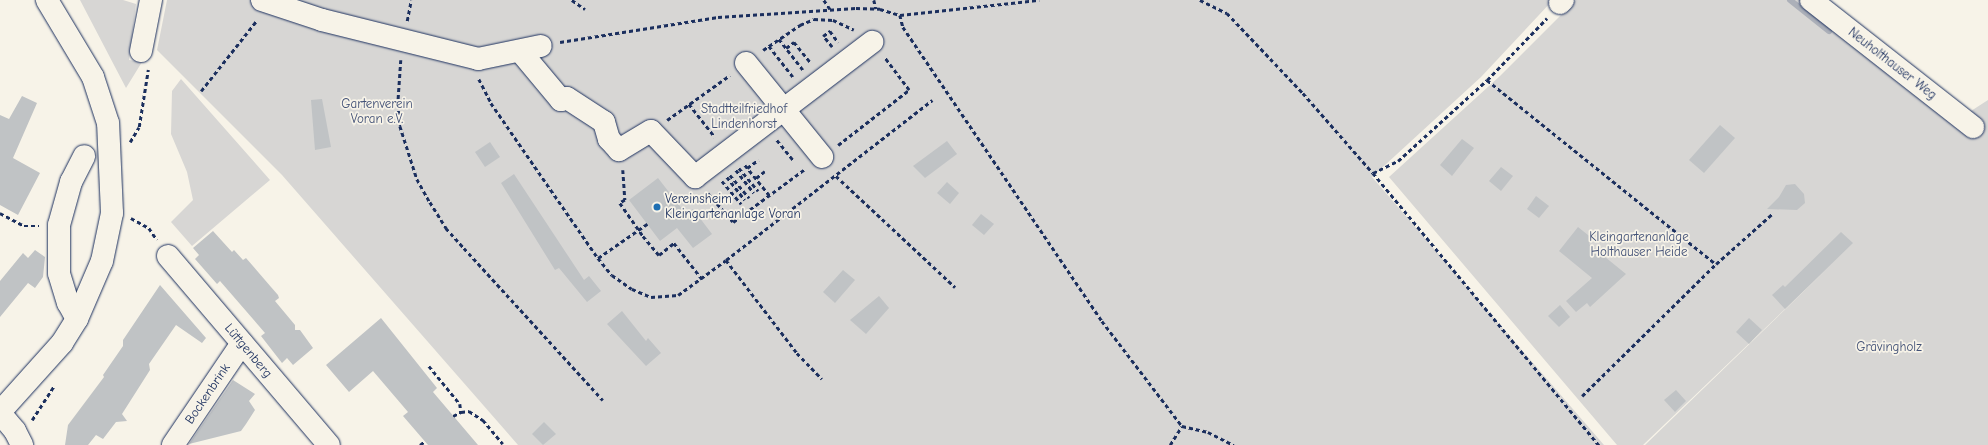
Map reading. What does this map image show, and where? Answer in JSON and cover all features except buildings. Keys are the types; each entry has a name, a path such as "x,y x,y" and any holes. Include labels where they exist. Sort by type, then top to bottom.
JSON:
{"street":[{"path":"22,445 16,430 0,412 58,349 77,319 102,261 112,213 108,123 93,77 47,0"},
{"path":"141,52 150,0"},
{"name":"Neuholthauser Weg","path":"1811,0 1973,127"},
{"path":"267,1 322,20 478,59 531,48 561,100 567,98 604,122 609,139 619,150 651,131 695,177 731,164 764,125 784,110 809,84 872,42"},
{"path":"746,63 822,157"},
{"path":"77,319 68,303 59,273 59,225 71,182 84,156"},
{"name":"Lüttgenberg","path":"168,256 329,445"},
{"name":"Bockenbrink","path":"173,445 242,343"}],"path":[{"path":"572,0 585,9"},
{"path":"824,0 830,9"},
{"path":"874,0 876,9"},
{"path":"531,48 718,17 830,9 876,9 900,15 1039,0"},
{"path":"1200,0 1226,13 1373,172 1600,445"},
{"path":"201,91 267,1"},
{"path":"1373,172 1398,161 1487,80 1562,2"},
{"path":"900,15 902,27 1093,308 1182,426 1208,432 1234,445"},
{"path":"651,131 779,39 809,21 828,18 850,27 872,42 909,90 822,157 733,222 695,177"},
{"path":"779,39 809,84"},
{"path":"404,40 399,76 400,126 415,172 430,202 446,228 602,400"},
{"path":"786,48 794,42 814,67 809,84"},
{"path":"769,46 809,84"},
{"path":"110,156 130,142 138,127 149,62 141,52"},
{"path":"478,59 480,84 491,103 598,258 612,276 632,289 651,297 678,295 702,279 932,100"},
{"path":"1487,80 1716,264"},
{"path":"689,104 731,164 754,193"},
{"path":"764,125 794,161"},
{"path":"619,150 625,177 625,200 620,204 659,255 674,243 702,279"},
{"path":"747,168 758,160"},
{"path":"731,164 747,168 769,195"},
{"path":"731,164 758,191"},
{"path":"731,164 749,198"},
{"path":"731,164 745,200"},
{"path":"756,178 765,171"},
{"path":"718,176 741,204"},
{"path":"836,176 955,287"},
{"path":"1582,396 1716,264 1773,212"},
{"path":"0,213 24,226 59,225"},
{"path":"598,258 639,228 647,224"},
{"path":"726,260 797,353 822,379"},
{"path":"428,366 460,404 461,412"},
{"path":"453,416 461,412 469,411 483,420 503,444"},
{"path":"1170,445 1182,426"},
{"path":"420,445 425,441"}],"green space":[{"path":"80,0 123,0 136,4 129,60 142,62 126,88"},
{"path":"167,0 1553,0 1481,77 1372,177 1604,445 518,445 282,175 157,50"},
{"path":"1576,0 1802,0 1957,120 1988,100 1988,445 1645,445 1828,268 1643,445 1617,445 1389,177 1500,76"},
{"path":"181,79 270,180 192,246 171,222 193,200 187,172 171,134 172,91"}],"waterway":[{"path":"1790,0 1829,31"}],"place":[{"name":"Vereinsheim Kleingartenanlage Voran","path":"657,207"}],"park label":[{"name":"Gartenverein Voran e.V.","path":"377,112"},
{"name":"Stadtteilfriedhof Lindenhorst","path":"744,118"},
{"name":"Kleingartenanlage Holthauser Heide","path":"1639,246"},
{"name":"Grävingholz","path":"1889,347"}]}
